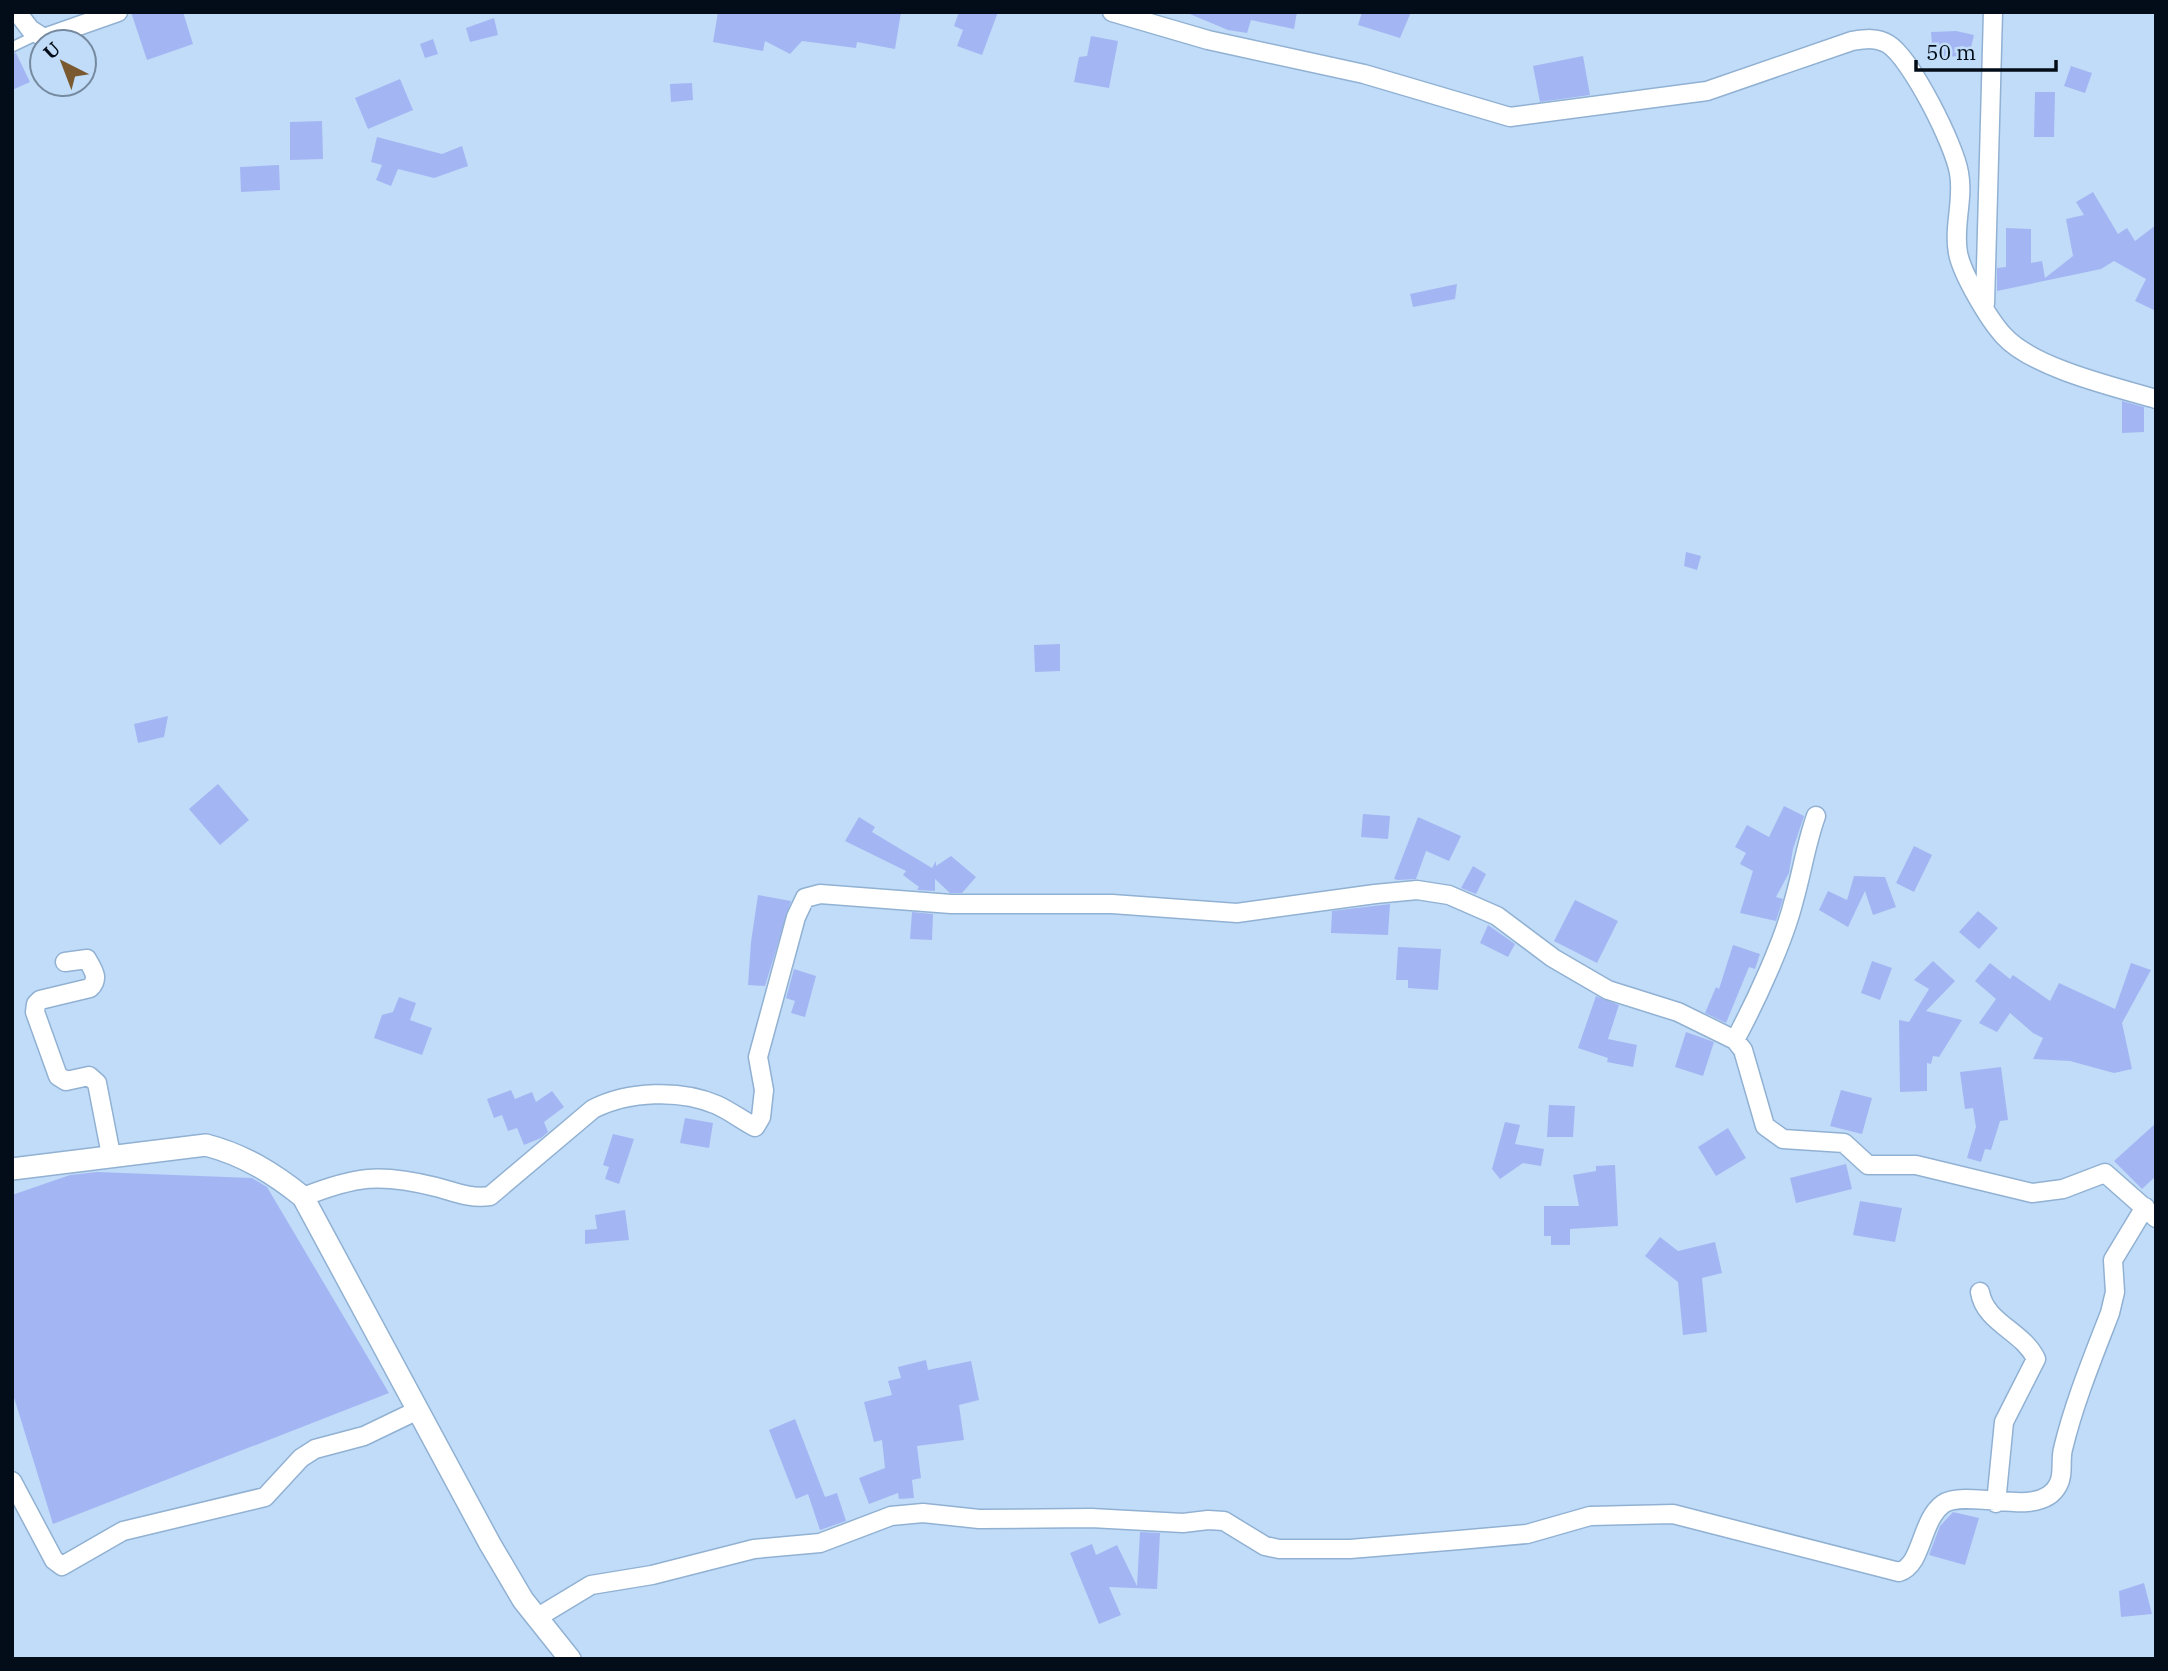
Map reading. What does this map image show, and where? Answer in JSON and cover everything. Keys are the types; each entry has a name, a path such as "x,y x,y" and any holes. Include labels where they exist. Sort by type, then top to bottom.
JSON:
{"street":[{"path":"17,12 31,28"},
{"path":"75,28 118,12"},
{"path":"1112,12 1163,18 1221,43 1364,74 1510,117 1707,91 1852,41 1869,38 1885,41 1908,63 1955,155 1961,187 1958,254 2004,337 2021,350 2082,378 2156,399"},
{"path":"1985,307 1993,12"},
{"path":"1735,1040 1781,939 1794,901 1806,844 1816,816"},
{"path":"303,1197 345,1181 385,1177 460,1195 490,1196 593,1109 610,1102 649,1095 696,1098 716,1104 755,1127 761,1116 764,1090 758,1057 796,917 805,898 820,894 951,904 1112,904 1237,913 1417,890 1449,895 1497,916 1553,958 1608,990 1678,1012 1735,1040 1743,1050 1765,1126 1783,1139 1844,1143 1868,1165 1916,1165 2032,1193 2063,1189 2105,1173 2150,1212 2113,1260 2112,1302 2062,1451 2060,1482 2051,1494 2042,1499 1996,1503 1956,1498 1947,1501 1929,1516 1915,1558 1899,1572 1673,1514 1590,1516 1527,1534 1472,1539 1350,1549 1279,1549 1265,1546 1224,1521 1182,1523 1091,1518 979,1519 923,1513 891,1516 820,1543 754,1549 652,1575 591,1585 538,1617"},
{"path":"65,962 87,959 96,975 93,985 40,1000 36,1004 35,1012 58,1076 66,1081 86,1076 96,1079 111,1155"},
{"path":"12,1169 206,1145 234,1152 278,1175 303,1197 490,1544 523,1600 570,1659"},
{"path":"1980,1292 1982,1305 2025,1341 2036,1359 2004,1422 1996,1503"},
{"path":"12,1481 54,1560 62,1566 123,1531 265,1497 301,1458 315,1449 364,1436 416,1410"}],"lane":[{"path":"12,47 28,39"}],"building":[{"path":"131,12 183,12 193,44 147,60"},
{"path":"718,12 901,12 895,49 857,42 856,48 802,41 790,54 765,41 763,51 713,42"},
{"path":"959,12 998,12 982,55 957,46 963,30 954,26"},
{"path":"1185,12 1297,12 1294,29 1251,20 1247,33 1228,30"},
{"path":"1362,12 1411,12 1400,38 1358,25"},
{"path":"494,18 498,35 470,42 466,28"},
{"path":"1956,31 1974,35 1969,56 1933,57 1931,32"},
{"path":"1091,36 1118,41 1109,88 1074,82 1079,57 1087,56"},
{"path":"433,39 438,54 425,58 420,44"},
{"path":"16,53 28,83 12,90 12,54"},
{"path":"1583,56 1590,95 1540,102 1533,66"},
{"path":"2071,66 2092,73 2085,93 2064,86"},
{"path":"400,79 413,110 368,129 355,98"},
{"path":"692,83 693,100 671,102 670,84"},
{"path":"2035,92 2055,92 2054,137 2034,137"},
{"path":"322,121 323,159 290,160 290,122"},
{"path":"377,137 442,154 462,146 468,166 434,178 398,169 391,186 376,180 382,165 371,162"},
{"path":"279,165 280,190 241,192 240,167"},
{"path":"2093,192 2118,234 2127,228 2135,241 2156,225 2156,311 2135,301 2146,279 2114,261 2101,269 1997,291 1997,268 2006,267 2006,228 2031,229 2031,263 2042,261 2045,278 2073,256 2066,219 2084,215 2076,202"},
{"path":"1457,284 1455,299 1413,307 1410,294"},
{"path":"2122,401 2144,407 2144,432 2122,433"},
{"path":"1686,552 1701,556 1697,570 1684,566"},
{"path":"1060,644 1060,671 1035,672 1034,645"},
{"path":"168,716 164,737 138,743 134,724"},
{"path":"218,784 249,820 220,845 189,809"},
{"path":"1784,806 1804,816 1793,849 1789,873 1776,897 1783,899 1776,921 1740,913 1753,871 1740,864 1746,853 1735,847 1747,825 1769,837"},
{"path":"1363,814 1390,816 1388,839 1361,837"},
{"path":"859,817 875,827 872,832 932,868 936,861 936,866 951,856 976,877 962,893 950,893 935,879 935,891 917,890 919,887 903,875 906,871 845,841"},
{"path":"1418,817 1461,836 1449,861 1426,851 1416,879 1394,879"},
{"path":"1914,846 1932,855 1914,892 1896,883"},
{"path":"1473,866 1486,874 1476,894 1461,888"},
{"path":"1854,876 1885,877 1896,907 1873,915 1865,891 1848,927 1819,910 1828,891 1847,900"},
{"path":"758,895 791,901 765,986 748,985"},
{"path":"1575,900 1618,921 1597,963 1554,941"},
{"path":"1390,904 1388,935 1331,933 1332,911"},
{"path":"1978,911 1998,928 1979,949 1959,932"},
{"path":"912,912 933,914 932,940 910,939"},
{"path":"1488,925 1515,944 1508,957 1480,943"},
{"path":"1733,945 1760,954 1755,969 1749,967 1726,1023 1705,1013 1716,987 1719,989"},
{"path":"1398,947 1441,949 1438,990 1408,988 1408,980 1396,980"},
{"path":"1872,961 1892,968 1880,1000 1861,993"},
{"path":"1933,961 1955,981 1926,1011 1962,1020 1939,1057 1933,1056 1931,1064 1927,1063 1927,1091 1900,1092 1899,1020 1909,1022 1929,989 1914,980"},
{"path":"1990,963 2010,979 2013,975 2050,1001 2059,983 2115,1009 2131,963 2151,970 2122,1023 2132,1069 2114,1073 2070,1061 2033,1059 2043,1038 2010,1013 1997,1032 1979,1023 1996,999 1975,981"},
{"path":"794,969 816,976 805,1017 791,1013 795,1001 786,998"},
{"path":"1596,996 1619,1005 1608,1039 1637,1045 1633,1067 1607,1062 1608,1058 1578,1048"},
{"path":"399,997 416,1003 410,1020 432,1028 422,1055 374,1038 382,1015 393,1012"},
{"path":"1686,1032 1714,1042 1703,1076 1675,1067"},
{"path":"2001,1067 2008,1120 2000,1121 1991,1150 1985,1149 1981,1162 1967,1158 1976,1127 1973,1108 1965,1109 1960,1072"},
{"path":"511,1090 515,1099 532,1092 536,1102 552,1091 564,1107 544,1122 548,1132 541,1138 524,1145 517,1128 508,1131 502,1115 494,1118 487,1099"},
{"path":"1841,1090 1872,1098 1862,1134 1830,1126"},
{"path":"1549,1105 1575,1106 1573,1137 1547,1137"},
{"path":"685,1118 713,1123 709,1148 680,1143"},
{"path":"1505,1122 1520,1125 1515,1144 1544,1149 1541,1166 1523,1163 1500,1179 1492,1169"},
{"path":"2156,1123 2156,1176 2142,1189 2114,1161"},
{"path":"1728,1128 1746,1158 1716,1176 1698,1147"},
{"path":"613,1134 634,1139 619,1184 605,1179 609,1167 603,1165"},
{"path":"1846,1164 1852,1189 1796,1203 1790,1178"},
{"path":"1615,1165 1618,1226 1570,1229 1570,1245 1551,1245 1551,1236 1544,1236 1544,1206 1579,1206 1573,1175 1596,1171 1596,1166"},
{"path":"97,1172 252,1178 267,1187 389,1393 53,1524 12,1391 12,1195 70,1175"},
{"path":"1860,1201 1902,1208 1895,1242 1853,1235"},
{"path":"625,1210 629,1240 585,1244 585,1230 597,1229 595,1215"},
{"path":"1660,1237 1678,1251 1715,1242 1722,1273 1702,1278 1707,1332 1683,1335 1678,1282 1645,1256"},
{"path":"926,1360 928,1370 971,1361 979,1400 959,1405 964,1440 917,1446 921,1478 912,1480 914,1498 899,1499 898,1493 869,1504 859,1478 885,1468 882,1440 874,1442 864,1402 892,1395 888,1381 901,1378 898,1367"},
{"path":"795,1419 825,1497 837,1493 846,1521 820,1530 808,1494 796,1499 769,1430"},
{"path":"1953,1512 1979,1518 1965,1565 1929,1555 1940,1526"},
{"path":"1140,1532 1160,1533 1157,1589 1109,1587 1121,1615 1099,1624 1070,1553 1092,1544 1096,1555 1117,1545 1137,1586"},
{"path":"2144,1583 2152,1614 2121,1617 2119,1591"}]}
